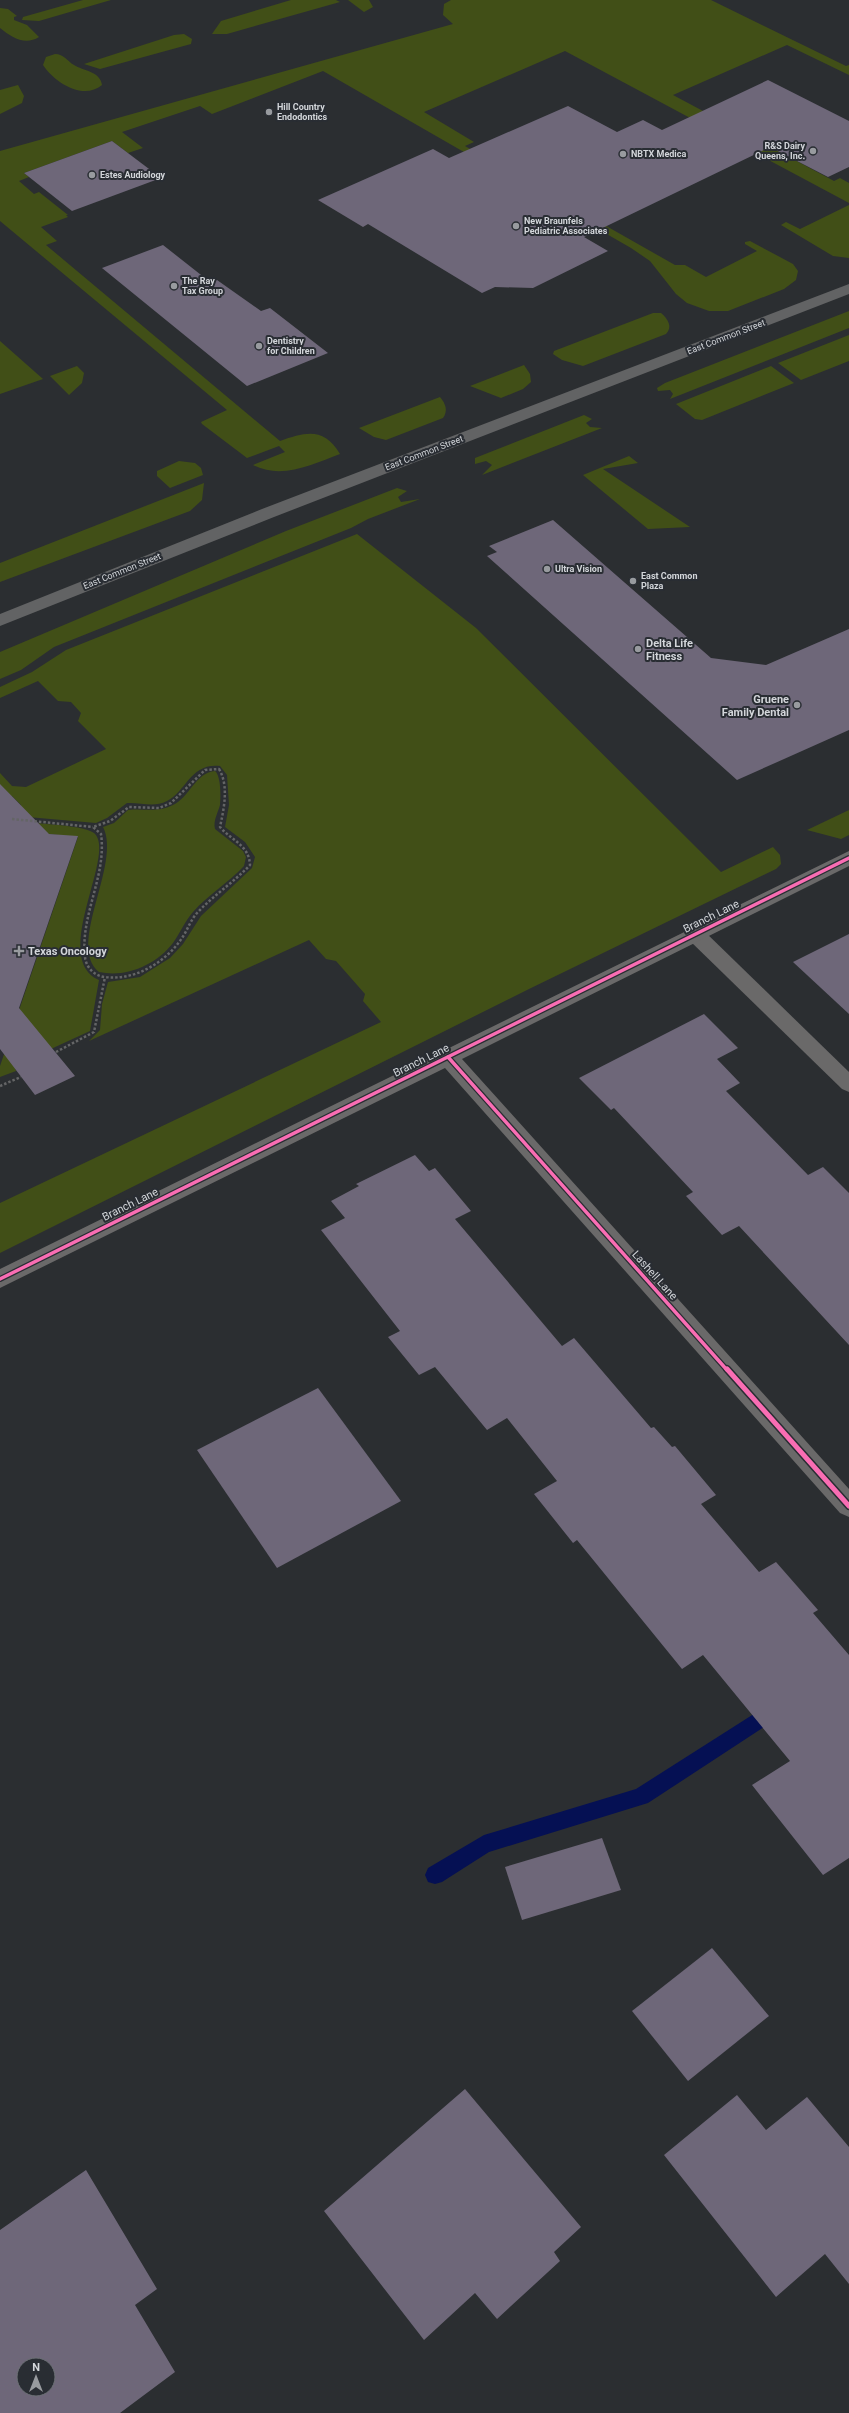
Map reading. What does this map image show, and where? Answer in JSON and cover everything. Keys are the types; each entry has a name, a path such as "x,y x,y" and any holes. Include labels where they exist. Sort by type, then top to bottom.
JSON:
{"main road":[{"name":"East Common Street","path":"0,620 268,513 849,289"}],"street":[{"name":"Branch Lane","path":"0,1279 849,858"},
{"name":"Lashell Lane","path":"448,1057 849,1506"}],"lane":[{"path":"695,934 849,1084"}],"path":[{"path":"12,818 93,827 110,821 129,806 159,808 171,803 205,770 219,769 223,776 225,803 220,827 250,854 250,865 197,914 173,949 159,962 136,974 120,977 105,977 95,974 89,967 86,962 85,952 87,921 98,881 103,846 101,834 93,827"},
{"path":"56,1052 94,1032 105,977"},
{"path":"0,1086 21,1077"}],"green space":[{"path":"83,0 111,0 39,21 22,20 23,17"},
{"path":"291,0 336,0 340,2 227,34 212,34 221,21"},
{"path":"348,0 369,0 373,7 364,12"},
{"path":"451,0 711,0 846,66 849,65 849,75 787,45 673,95 834,181 840,178 849,183 849,203 565,51 424,112 474,142 465,146 675,265 685,265 706,277 757,251 745,244 745,242 750,241 793,264 798,271 796,280 784,289 728,311 709,311 687,303 676,294 650,261 631,248 323,71 212,114 200,106 122,132 143,148 128,153 112,141 24,173 29,177 19,181 34,194 39,192 68,215 66,215 68,217 41,227 57,241 46,245 280,441 298,435 314,434 328,439 340,454 308,466 286,471 264,469 253,465 285,452 279,446 247,458 202,424 201,422 227,410 0,221 0,151 453,24 443,15 444,4"},
{"path":"0,8 8,9 17,16 14,17 14,20 27,25 39,37 29,41 23,40 13,37 4,31 0,28"},
{"path":"184,34 192,39 191,44 100,69 84,64 174,35"},
{"path":"55,54 61,55 74,65 95,74 101,80 102,85 86,91 78,90 61,83 54,78 43,65 46,57"},
{"path":"18,85 24,96 22,103 0,114 0,90"},
{"path":"849,205 849,258 833,256 781,225 786,222 800,229"},
{"path":"849,311 849,328 670,399 673,394 670,390 658,391 657,388 665,383"},
{"path":"653,313 661,313 668,320 669,329 666,334 583,366 562,360 553,354 554,351"},
{"path":"849,335 849,361 801,380 778,363"},
{"path":"0,341 43,379 0,394"},
{"path":"524,365 530,374 531,382 523,389 501,398 470,386"},
{"path":"77,366 84,373 82,383 69,395 50,376"},
{"path":"771,366 794,383 702,420 695,419 676,404"},
{"path":"440,397 446,408 443,418 386,440 374,437 359,428"},
{"path":"584,415 592,419 586,423 590,427 602,428 482,475 492,465 486,461 475,464 475,458"},
{"path":"629,456 638,463 603,469 690,527 648,529 583,475"},
{"path":"179,461 195,463 201,468 203,475 170,488 157,476 157,471"},
{"path":"204,483 202,500 190,511 0,582 0,563"},
{"path":"397,488 407,491 398,497 401,502 420,499 54,647 21,670 0,679 0,652 286,531"},
{"path":"357,534 476,628 721,872 773,847 780,855 781,864 776,869 529,989 0,1253 0,1203 381,1022 363,1001 365,994 336,961 326,959 309,940 89,1041 100,1030 102,1004 108,982 140,977 170,958 183,944 201,916 252,868 255,857 245,842 225,827 229,805 227,775 220,766 210,766 195,773 174,797 167,801 157,804 127,803 107,818 96,823 16,816 21,805 12,796 0,795 0,773 12,786 26,787 106,749 78,721 81,713 71,702 58,701 38,681 0,698 0,687 32,672 66,650"},
{"path":"215,771 220,787 220,805 216,817 215,829 243,851 246,857 244,866 193,912 187,919 173,943 158,958 140,968 130,971 120,973 99,972 90,960 88,943 106,861 107,843 103,827 114,823 128,810 156,810 179,802 198,780 208,772"},
{"path":"849,810 849,835 841,839 807,830"},
{"path":"6,821 52,824 88,830 94,833 99,844 98,861 82,929 80,951 85,968 99,980 90,1031 14,1066 16,1071 0,1077 0,1066 78,837 0,829"}],"building":[{"path":"768,80 849,121 849,167 828,177 770,147 584,237 608,251 533,288 495,287 482,293 368,224 363,227 318,200 433,149 449,158 568,106 617,132 643,120 662,130"},
{"name":"Estes Audiology","path":"112,141 161,178 72,211 24,173"},
{"path":"163,245 210,282 217,280 261,311 270,308 328,353 247,386 102,268"},
{"path":"553,520 711,658 766,665 849,629 849,730 737,780 487,556 497,552 489,546"},
{"name":"Texas Oncology","path":"0,784 49,834 78,836 19,1008 75,1076 35,1095 0,1049"},
{"path":"849,934 849,1014 793,962"},
{"path":"704,1014 738,1048 717,1059 740,1083 726,1091 808,1175 823,1167 849,1193 849,1345 739,1226 722,1235 686,1196 693,1192 614,1108 611,1110 579,1078"},
{"path":"415,1155 429,1171 435,1168 471,1211 455,1219 562,1346 574,1338 651,1428 654,1427 672,1447 675,1446 716,1495 701,1504 759,1572 776,1562 818,1610 813,1613 849,1655 849,1858 823,1875 752,1785 790,1761 703,1655 682,1669 577,1540 573,1543 534,1494 557,1481 507,1418 487,1430 435,1367 419,1375 388,1337 400,1331 321,1230 345,1218 331,1201 359,1186 356,1184"},
{"path":"318,1388 401,1501 277,1568 197,1450"},
{"path":"602,1838 621,1890 522,1920 505,1867"},
{"path":"712,1948 769,2016 688,2081 632,2011"},
{"path":"465,2089 581,2227 554,2252 560,2261 497,2319 475,2293 424,2340 324,2211"},
{"path":"737,2095 766,2130 807,2097 849,2147 849,2284 825,2254 776,2297 664,2155"},
{"path":"86,2170 157,2289 135,2305 175,2372 120,2413 0,2413 0,2230"}],"waterway":[{"path":"435,1875 484,1844 641,1797 774,1710"}],"cycle path":[{"path":"0,1279 849,858"},
{"path":"448,1057 849,1506"}],"place":[{"name":"Hill Country Endodontics","path":"269,112"},
{"name":"R&S Dairy Queens, Inc.","path":"813,151"},
{"name":"NBTX Medica","path":"623,154"},
{"name":"Estes Audiology","path":"92,175"},
{"name":"New Braunfels Pediatric Associates","path":"516,226"},
{"name":"The Ray Tax Group","path":"174,286"},
{"name":"Dentistry for Children","path":"259,346"},
{"name":"Ultra Vision","path":"547,569"},
{"name":"East Common Plaza","path":"633,581"},
{"name":"Delta Life Fitness","path":"638,649"},
{"name":"Gruene Family Dental","path":"797,705"},
{"name":"Texas Oncology","path":"19,951"}]}
